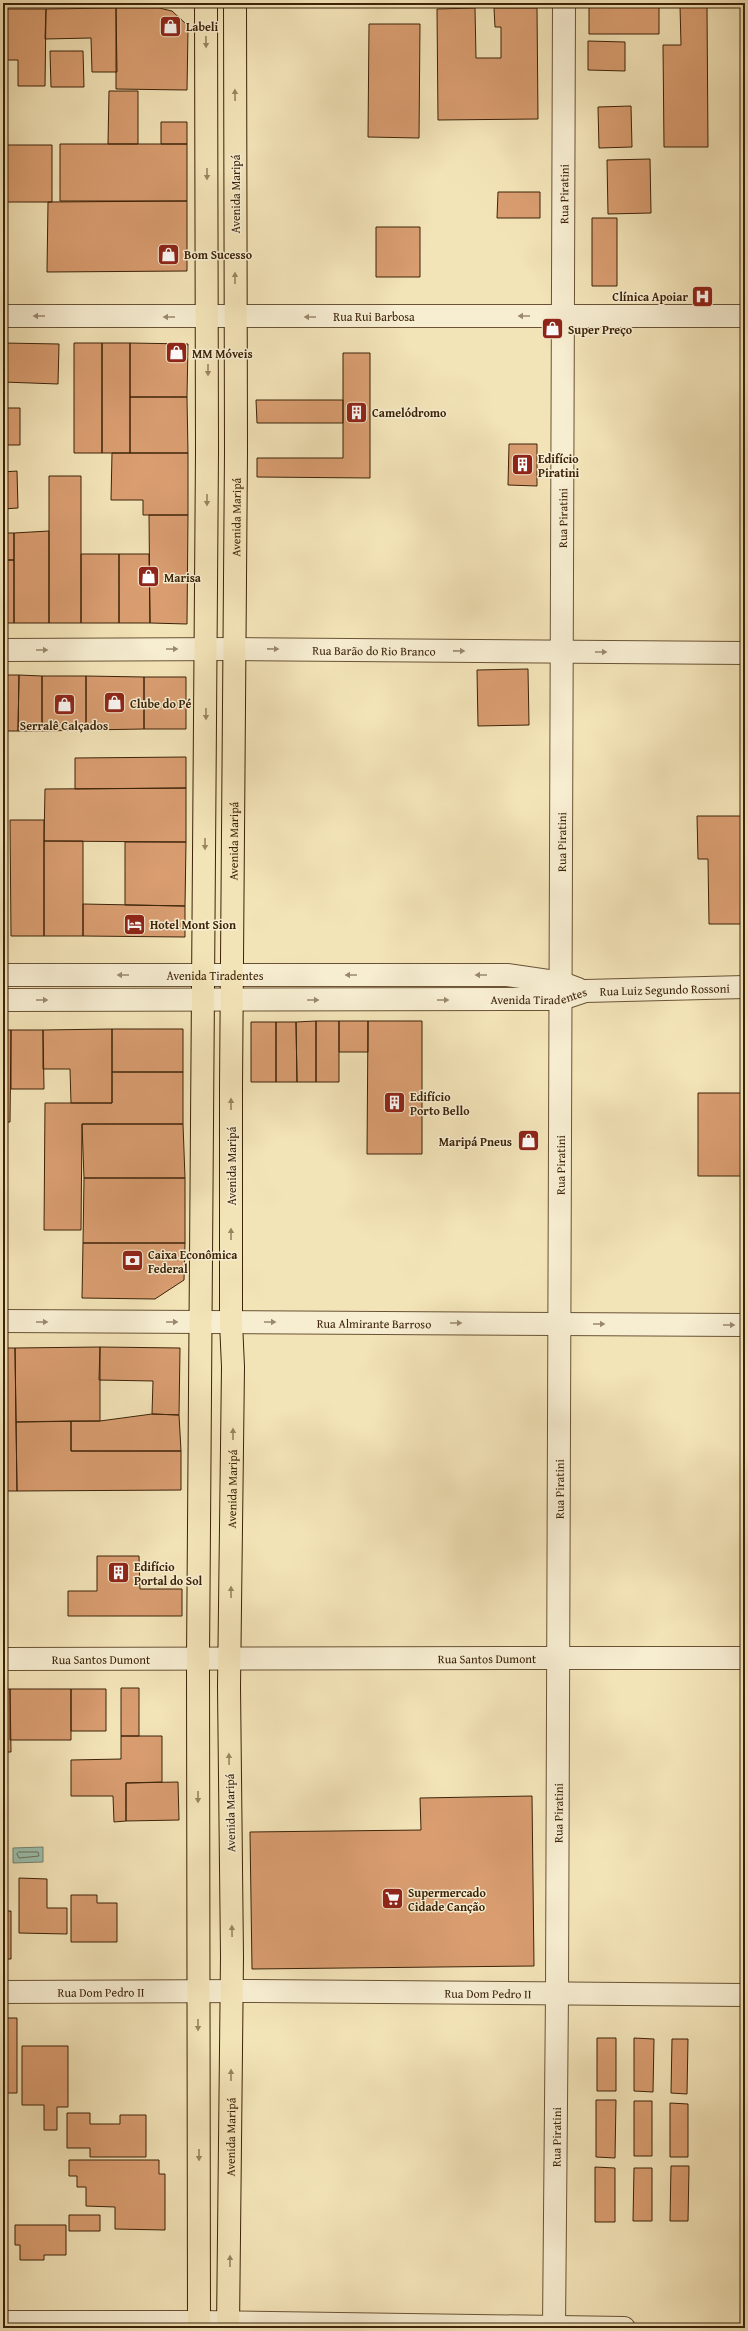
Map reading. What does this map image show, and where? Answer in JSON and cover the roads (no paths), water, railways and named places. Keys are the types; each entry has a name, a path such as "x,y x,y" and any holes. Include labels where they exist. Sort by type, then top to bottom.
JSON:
{"main road":[{"path":"199,2325 198,1660 208,317 206,3"},
{"path":"216,3 226,3"},
{"name":"Avenida Maripá","path":"228,2326 230,2288 232,1957 229,1705 233,1367 231,1322 231,1044 234,691 235,3"},
{"path":"207,135 236,134"},
{"path":"206,604 213,614 227,614 234,604"},
{"path":"206,690 213,683 228,683 234,691"},
{"path":"204,931 211,942 222,941 232,932"},
{"path":"203,1044 212,1036 224,1036 231,1044"},
{"path":"201,1278 210,1292 222,1292 231,1283"},
{"path":"201,1369 210,1359 223,1360 233,1367"},
{"path":"199,1610 209,1622 219,1624 231,1618"},
{"path":"198,1703 209,1694 221,1694 229,1705"},
{"path":"198,1947 208,1958 222,1960 232,1957"},
{"path":"199,2285 212,2293 230,2288"}],"street":[{"name":"Rua Piratini","path":"554,2327 560,1324 564,3"},
{"name":"Rua Rui Barbosa","path":"3,316 745,316"},
{"name":"Rua Barão do Rio Branco","path":"3,650 234,649 745,653"},
{"name":"Avenida Tiradentes","path":"3,975 507,975 561,991"},
{"path":"146,975 160,981 162,987 156,997 147,1000"},
{"path":"279,1000 271,990 271,984 280,975"},
{"path":"507,975 514,982 515,987 509,1000"},
{"name":"Rua Luiz Segundo Rossoni","path":"585,991 745,987"},
{"name":"Avenida Tiradentes","path":"3,1000 509,1000 561,991 585,991"},
{"name":"Rua Almirante Barroso","path":"3,1321 745,1325"},
{"name":"Rua Santos Dumont","path":"3,1659 198,1660 745,1658"},
{"name":"Rua Dom Pedro II","path":"3,1992 231,1991 745,1995"},
{"path":"3,2322 228,2326 624,2328"}],"water":[{"path":"43,1847 43,1862 13,1863 13,1848"}],"place":[{"name":"Labeli","path":"170,26"},
{"name":"Bom Sucesso","path":"168,254"},
{"name":"Clínica Apoiar","path":"703,296"},
{"name":"Super Preço","path":"552,329"},
{"name":"MM Móveis","path":"176,353"},
{"name":"Camelódromo","path":"357,412"},
{"name":"Edifício Piratini","path":"523,465"},
{"name":"Marisa","path":"149,577"},
{"name":"Clube do Pé","path":"115,703"},
{"name":"Serralê Calçados","path":"64,704"},
{"name":"Hotel Mont Sion","path":"134,924"},
{"name":"Edifício Porto Bello","path":"394,1103"},
{"name":"Maripá Pneus","path":"528,1141"},
{"name":"Caixa Econômica Federal","path":"133,1261"},
{"name":"Edifício Portal do Sol","path":"118,1573"},
{"name":"Supermercado Cidade Canção","path":"392,1899"}]}
